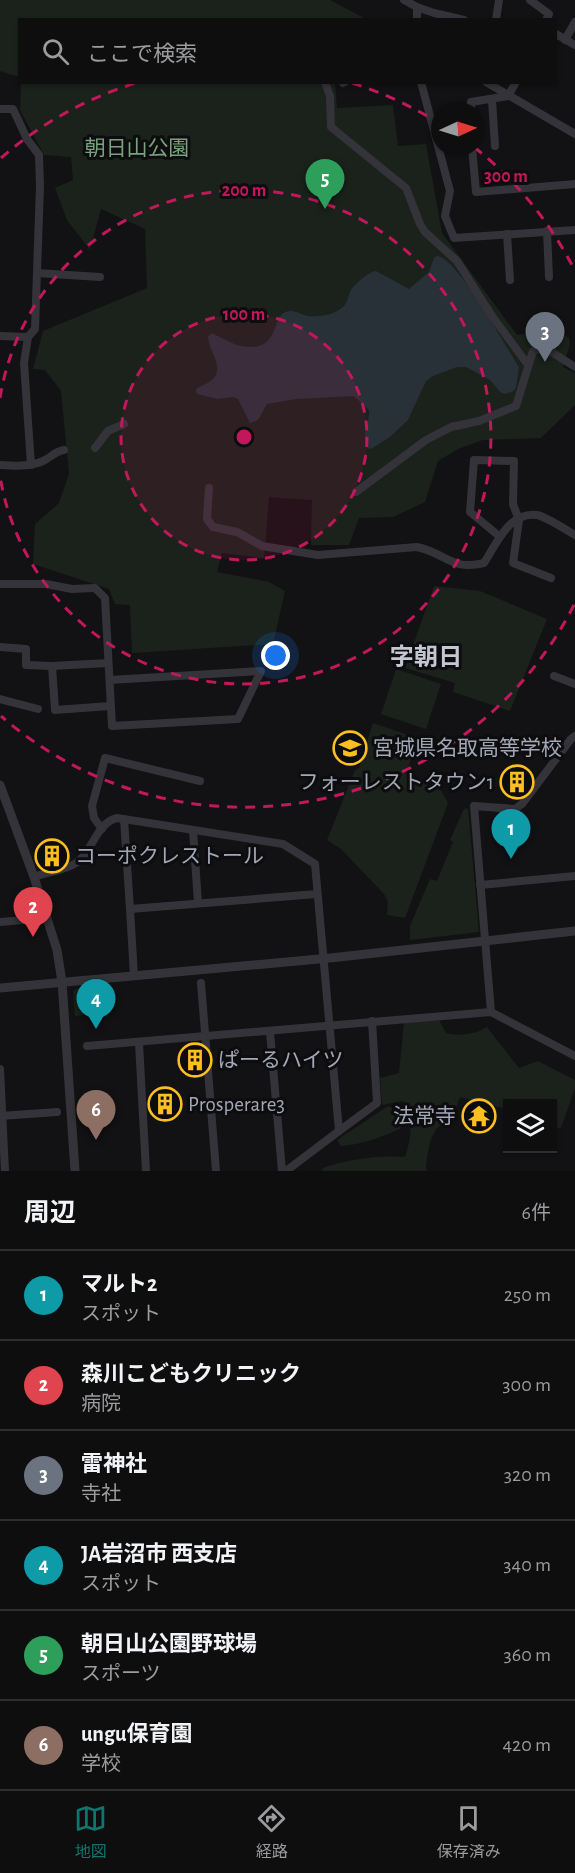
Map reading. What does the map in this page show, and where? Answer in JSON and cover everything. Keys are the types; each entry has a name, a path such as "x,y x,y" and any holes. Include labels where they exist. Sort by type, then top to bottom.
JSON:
{"street":[{"path":"404,0 434,13 455,18"},
{"path":"496,18 499,0"},
{"path":"530,0 549,14 547,18"},
{"path":"417,7 417,18"},
{"path":"566,40 575,22"},
{"path":"557,35 575,45"},
{"path":"326,84 330,96 331,127 406,188 425,232 457,261 528,365"},
{"path":"422,84 450,191 445,216 454,238 575,230"},
{"path":"489,84 575,134"},
{"path":"471,102 508,96 515,84"},
{"path":"492,100 495,146"},
{"path":"0,109 13,109 27,139 39,155 35,329 28,337 24,363 31,465"},
{"path":"473,156 476,192 575,184"},
{"path":"547,231 549,278"},
{"path":"507,234 510,280"},
{"path":"37,273 100,277"},
{"path":"0,336 28,337"},
{"path":"356,492 426,440 451,427 479,421 516,406 533,351 542,348 550,351 575,367"},
{"path":"95,448 108,431 124,424"},
{"path":"0,465 31,465 43,461 58,450 64,450"},
{"path":"499,536 470,512 474,460 514,461 513,504 519,520 513,563 551,578"},
{"path":"209,488 207,519 213,527 237,532 262,546 318,555 417,547 429,549 453,564 473,566 484,563 499,536 519,520 538,515 575,535"},
{"path":"0,584 46,584 72,589 95,588 105,598 112,726 238,719 261,671 110,680"},
{"path":"0,647 26,649 26,665 108,663"},
{"path":"52,666 55,710 110,706"},
{"path":"554,676 575,684"},
{"path":"0,699 38,709"},
{"path":"491,1012 474,806 515,809 522,804 570,739 575,736"},
{"path":"102,829 94,818 92,806 105,758 200,781"},
{"path":"0,785 34,877 57,950 62,982 75,1171"},
{"path":"34,877 78,862 111,819 124,819 283,844 315,864 339,1131"},
{"path":"124,819 134,976"},
{"path":"193,830 198,903"},
{"path":"480,885 575,876"},
{"path":"130,909 317,894"},
{"path":"0,922 34,919"},
{"path":"0,988 323,959 575,931"},
{"path":"201,983 216,1171"},
{"path":"87,1046 491,1012 575,1056"},
{"path":"284,1171 377,1103 372,1021"},
{"path":"270,1032 284,1171"},
{"path":"139,1043 146,1171"},
{"path":"0,1069 5,1171"},
{"path":"1,1116 57,1112"}],"green space":[{"path":"0,0 330,0 364,18 18,18 18,77 0,71"},
{"name":"朝日山公園","path":"21,84 335,84 337,108 393,105 398,146 426,144 442,233 517,335 557,330 569,338 570,344 563,367 575,373 575,405 541,438 483,440 458,449 438,461 425,502 393,517 359,518 349,545 311,545 312,500 269,497 264,558 222,553 217,572 269,582 285,591 273,644 132,653 130,605 115,604 109,589 33,564 35,524 59,503 69,474 61,391 45,370 33,369 43,331 147,288 145,229 101,209 90,250 67,220 55,188 73,180 71,157 44,155 20,110"},
{"path":"434,586 480,591 547,619 510,711 453,692 455,683 405,668"},
{"path":"396,669 441,684 426,729 381,714"},
{"path":"373,723 417,738 406,775 441,790 448,803 405,918 387,915 388,902 384,894 341,849 327,840 355,770 359,768"},
{"path":"468,808 479,932 410,940 410,926 430,879 437,881 453,842 450,840 464,809"},
{"path":"109,985 111,1012 75,1016 73,992 75,989"},
{"path":"439,1020 446,1033 462,1035 487,1027 519,1068 538,1061 575,1080 575,1088 561,1128 557,1128 557,1099 503,1099 503,1108 460,1097 450,1125 441,1126 431,1139 427,1171 322,1171 323,1168 353,1160 405,1157 410,1135 410,1123 406,1109 403,1101 382,1105 380,1078 399,1073 404,1023"},
{"path":"388,1106 395,1110 402,1124 400,1129 378,1138 341,1146 337,1140"}],"shaded area":[{"path":"437,256 446,260 468,286 519,367 516,388 512,392 505,394 500,392 490,380 466,367 457,367 433,376 426,381 408,420 390,437 371,449 367,448 365,443 369,410 354,396 296,399 267,404 258,420 250,423 238,399 233,397 218,399 197,394 196,389 216,374 217,364 208,336 212,333 237,345 252,347 262,345 269,339 284,313 293,311 313,316 335,312 345,305 355,285 376,271 409,289 429,272"}],"place":[{"name":"朝日山公園野球場","path":"325,209"},
{"name":"雷神社","path":"545,362"},
{"name":"宮城県名取高等学校","path":"350,748"},
{"name":"フォーレストタウン1","path":"517,782"},
{"name":"コーポクレストール","path":"52,856"},
{"name":"マルト2","path":"511,859"},
{"name":"森川こどもクリニック","path":"33,937"},
{"name":"JA岩沼市 西支店","path":"96,1029"},
{"name":"ぱーるハイツ","path":"195,1060"},
{"name":"Prosperare3","path":"165,1104"},
{"name":"法常寺","path":"479,1116"},
{"name":"ungu保育園","path":"96,1140"}],"district":[{"name":"字朝日","path":"426,658"}]}
